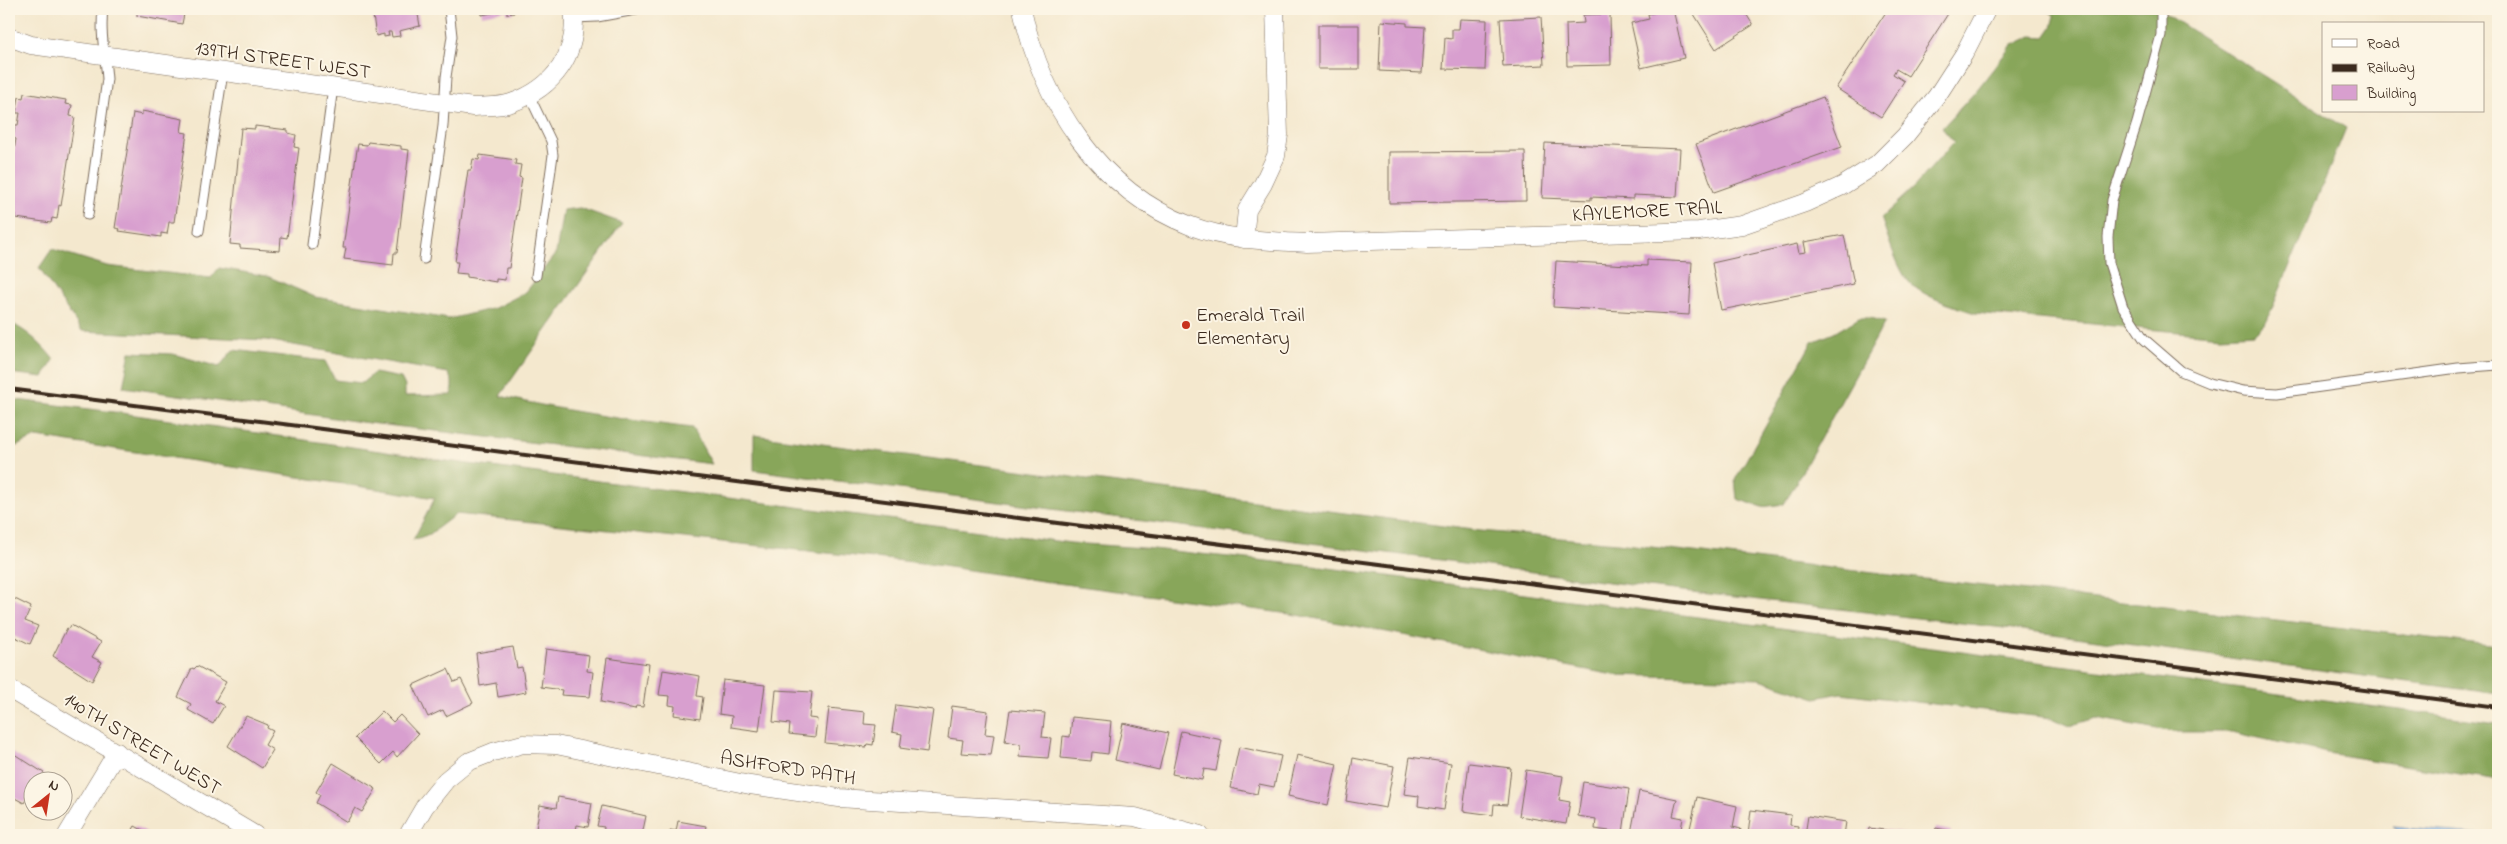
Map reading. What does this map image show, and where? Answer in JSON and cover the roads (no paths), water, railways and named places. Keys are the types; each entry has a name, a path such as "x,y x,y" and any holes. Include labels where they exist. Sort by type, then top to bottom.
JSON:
{"street":[{"name":"KAYLEMORE TRAIL","path":"1022,9 1028,36 1047,89 1080,142 1104,170 1167,215 1192,227 1244,239 1317,242 1699,231 1742,225 1805,203 1842,186 1877,164 1905,136 1937,96 1964,54 1987,9"},
{"path":"1244,239 1247,210 1263,184 1276,156 1279,135 1276,9"},
{"name":"139TH STREET WEST","path":"9,38 31,45 472,107 510,104 529,95 547,83 563,66 573,40 573,13"},
{"name":"140TH STREET WEST","path":"9,689 255,835"},
{"name":"ASHFORD PATH","path":"408,835 425,806 446,780 468,762 523,744 556,745 750,785 839,798 1135,817 1200,835"},
{"path":"67,835 116,752"}],"lane":[{"path":"88,215 107,79 106,56 100,31 103,9"},
{"path":"424,260 452,36 448,9"},
{"path":"573,13 597,17 641,9"},
{"path":"2160,9 2161,35 2137,123 2112,200 2108,237 2109,263 2123,306 2144,339 2181,370 2210,383 2252,391 2277,393 2458,368 2498,365"},
{"path":"200,231 223,72"},
{"path":"312,245 333,87"},
{"path":"529,95 552,142 553,155 536,276"}],"water":[{"path":"2393,827 2491,835 2403,835"}],"railway":[{"path":"9,389 2498,707"}],"place":[{"name":"Emerald Trail Elementary","path":"1186,325"}]}
